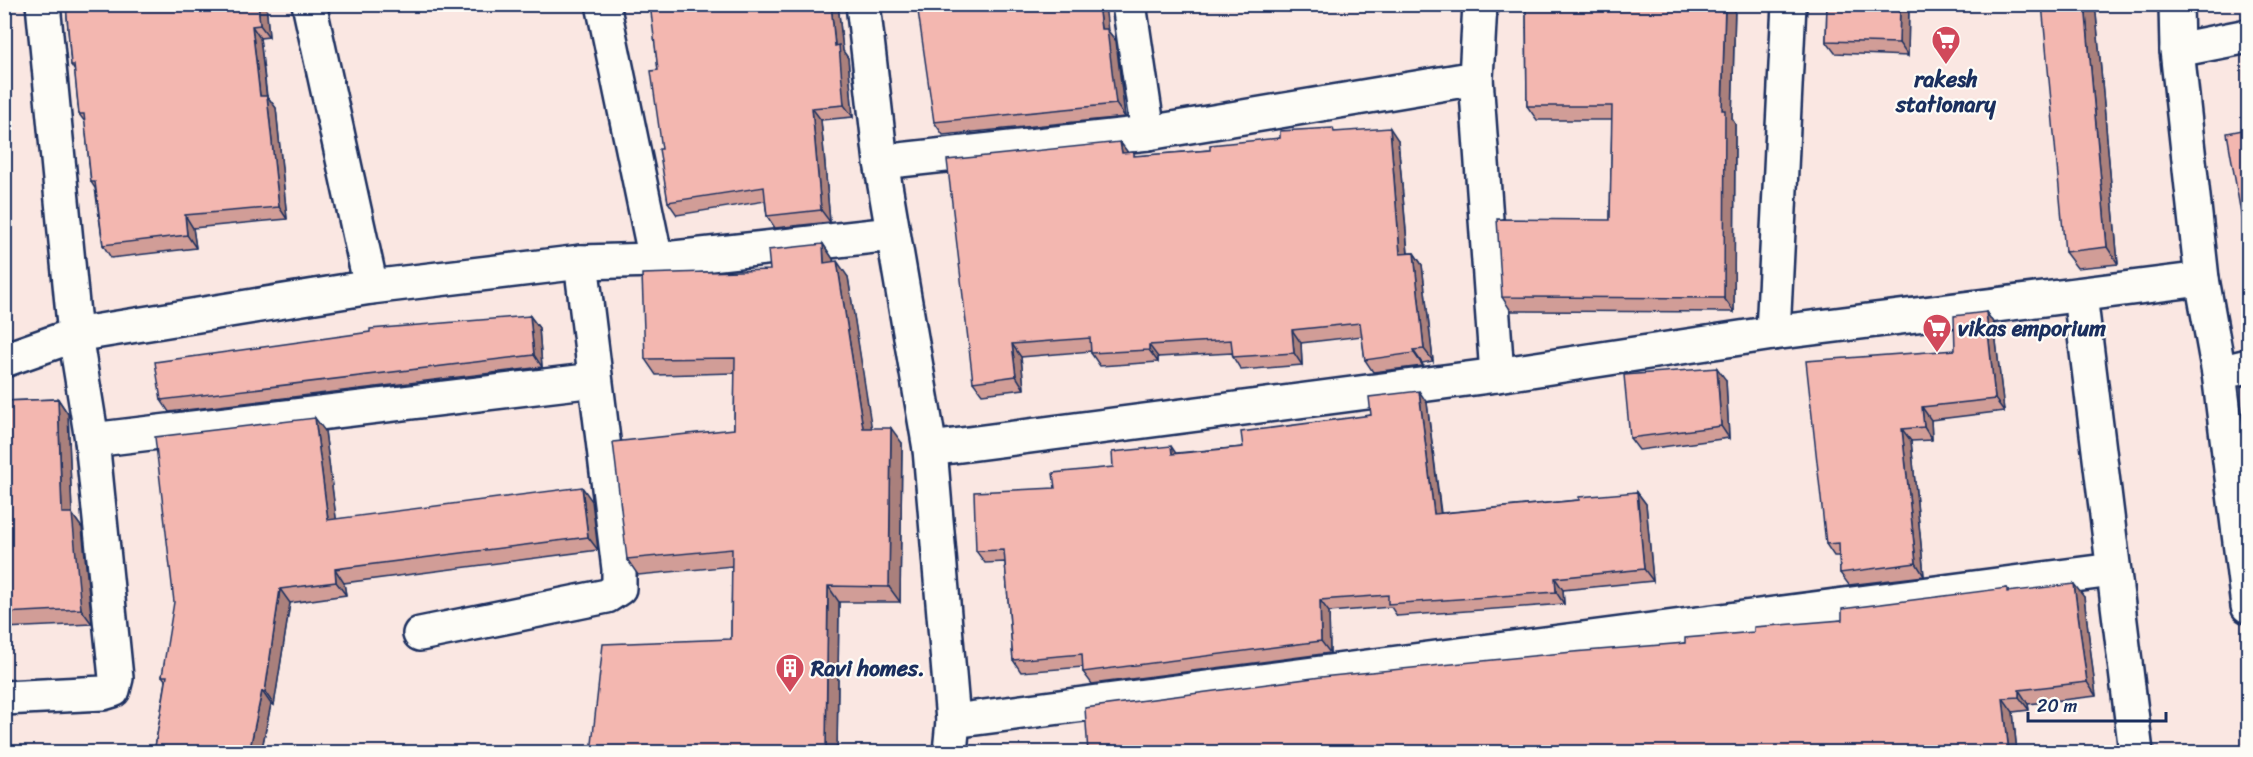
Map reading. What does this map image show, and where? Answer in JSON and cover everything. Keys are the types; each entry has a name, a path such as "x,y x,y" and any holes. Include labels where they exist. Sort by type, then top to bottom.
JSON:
{"street":[{"path":"4,698 104,693 113,690 116,678 92,440 75,335 43,4"},
{"path":"309,4 371,287"},
{"path":"603,4 657,260"},
{"path":"863,4 880,162 930,449 952,737 2113,570"},
{"path":"1129,4 1148,133"},
{"path":"1480,4 1476,78 1497,375"},
{"path":"1773,333 1789,4"},
{"path":"2176,4 2177,50 2202,279 2234,369 2248,606"},
{"path":"2177,50 2248,36"},
{"path":"880,162 1148,133 1476,78"},
{"path":"4,360 75,335 371,287 581,262 657,260 892,234"},
{"path":"420,634 607,596 619,588 619,569 581,262"},
{"path":"930,449 1497,375 1773,333 2202,279"},
{"path":"2080,295 2136,753"},
{"path":"92,440 595,380"}],"building":[{"path":"66,4 258,4 260,25 252,26 260,96 267,96 279,207 185,215 187,235 103,245 95,182 91,182 84,114 79,114 74,65 71,65"},
{"path":"650,4 831,4 835,46 839,45 844,105 812,108 821,210 767,216 764,187 668,202 659,149 662,149 651,71 658,70"},
{"path":"917,4 1098,4 1101,29 1107,29 1116,104 934,122"},
{"path":"1526,4 1725,4 1722,110 1725,110 1724,298 1502,297 1497,219 1610,220 1612,106 1527,106"},
{"path":"1827,4 1900,4 1899,43 1826,41"},
{"path":"2042,4 2085,4 2107,247 2065,252"},
{"path":"1333,128 1334,132 1390,128 1400,254 1414,253 1424,349 1413,350 1414,353 1365,360 1360,323 1292,330 1294,353 1233,357 1231,340 1149,345 1149,350 1091,353 1090,338 1012,344 1016,376 973,382 947,160 1120,142 1122,153 1134,152 1134,156 1210,150 1210,145 1280,138 1280,131"},
{"path":"2248,129 2248,254 2227,133"},
{"path":"823,244 824,263 837,261 863,428 891,428 889,587 828,586 826,750 719,749 719,753 591,753 603,644 731,639 732,549 627,559 613,442 734,429 735,358 645,359 642,274 770,270 768,250"},
{"path":"1986,312 1995,399 1922,407 1924,427 1902,429 1916,563 1840,573 1839,543 1826,544 1806,361 1955,350 1954,316"},
{"path":"530,316 534,355 161,400 155,362 370,332 370,329"},
{"path":"1717,368 1721,426 1630,438 1624,375"},
{"path":"1419,391 1434,514 1637,492 1644,569 1555,578 1556,592 1388,604 1388,595 1320,600 1321,641 1083,672 1082,654 1013,660 1004,550 976,551 974,492 1055,488 1053,473 1113,467 1112,452 1171,446 1172,454 1243,447 1241,432 1371,415 1369,397"},
{"path":"58,399 62,513 72,513 81,609 4,613 4,401"},
{"path":"315,418 328,520 582,487 588,537 335,569 336,582 280,589 265,692 262,691 249,753 239,751 239,753 154,753 167,676 162,676 174,602 155,437"},
{"path":"2074,584 2087,682 2019,690 2019,697 2003,698 2009,753 1088,753 1085,708 1321,677 1685,643 1685,638 1754,632 1754,627 1842,620 1842,609 2007,588 2007,592"}],"place":[{"name":"rakesh stationary","path":"1946,66"},
{"name":"vikas emporium","path":"1937,354"},
{"name":"Ravi homes.","path":"790,694"}]}
